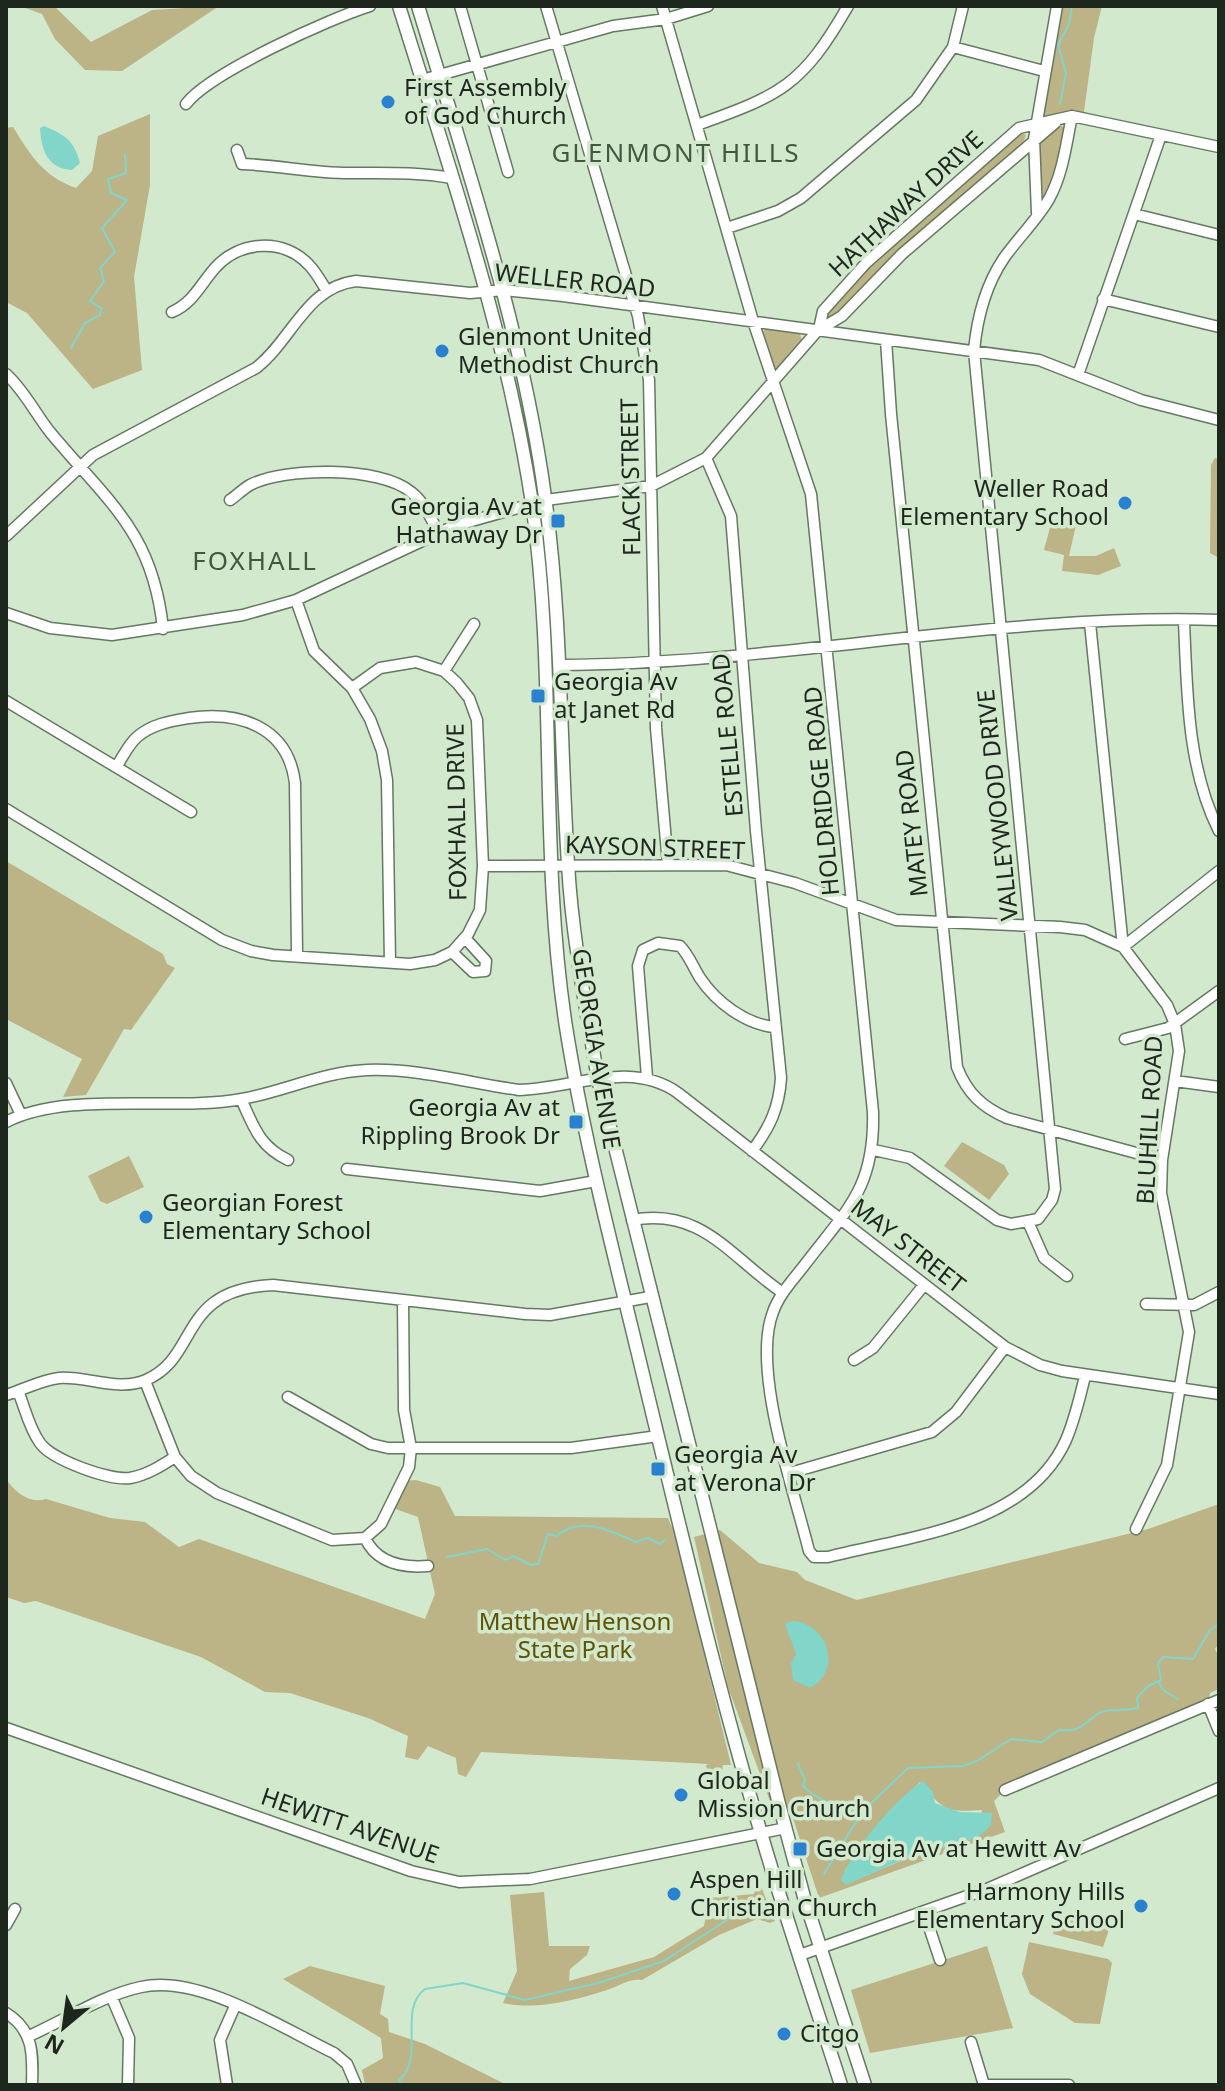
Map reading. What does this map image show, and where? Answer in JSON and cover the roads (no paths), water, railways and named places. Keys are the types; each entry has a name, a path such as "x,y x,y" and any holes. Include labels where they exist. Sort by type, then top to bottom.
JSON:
{"main road":[{"name":"GEORGIA AVENUE","path":"399,6 487,292 519,428 532,507 544,634 555,938 575,1083 596,1181 718,1679 761,1835 841,2085"},
{"name":"GEORGIA AVENUE","path":"418,6 504,290 527,390 546,500 558,598 568,865 582,987 598,1079 650,1297 786,1828 820,1947 865,2085"}],"street":[{"path":"186,104 205,86 324,21 370,6"},
{"path":"460,6 508,172"},
{"name":"FLACK STREET","path":"546,6 634,306 649,380 656,728 668,864"},
{"name":"HOLDRIDGE ROAD","path":"662,6 753,321 811,494 853,905 874,1150 857,1196 783,1293 772,1313 766,1340 766,1364 809,1551 814,1557 828,1557 970,1520 1022,1494 1048,1469 1065,1443 1085,1376"},
{"path":"422,80 613,26 666,19 708,6"},
{"path":"697,125 746,110 783,89 804,71 829,40 848,6"},
{"path":"727,228 778,211 817,186 916,100 953,47 963,6"},
{"path":"1037,213 1034,139 1057,6"},
{"path":"953,47 1044,71"},
{"path":"1072,116 1219,147"},
{"name":"HATHAWAY DRIVE","path":"819,329 823,311 866,263 1019,128 1072,116"},
{"name":"HATHAWAY DRIVE","path":"6,613 50,628 88,634 163,629 243,615 296,600 438,532 532,507 546,500 651,486 686,471 706,458 819,329 842,316 902,254 1049,126 1072,116"},
{"name":"VALLEYWOOD DRIVE","path":"1029,1224 1046,1211 1055,1189 974,351 977,322 989,286 1054,188 1072,116"},
{"path":"1078,375 1161,135"},
{"path":"237,150 242,164 355,173 380,170 421,172 452,178"},
{"path":"1134,214 1219,235"},
{"path":"172,312 190,303 223,260 256,245 273,246 294,254 308,264 327,291"},
{"name":"WELLER ROAD","path":"6,536 81,466 111,444 256,368 271,356 304,310 327,291 356,281 487,292 504,290 1039,360 1141,400 1219,420"},
{"path":"1103,299 1219,327"},
{"name":"MATEY ROAD","path":"886,340 953,1047 962,1080 974,1099 989,1110 1162,1160"},
{"path":"6,374 122,514 140,543 155,580 163,629"},
{"name":"ESTELLE ROAD","path":"706,458 731,516 780,1099 772,1123 752,1151"},
{"path":"230,500 250,485 304,474 378,476 412,493 427,510 438,532"},
{"path":"296,600 314,651 352,688 370,719 382,751 387,780 390,962"},
{"path":"561,665 742,656 1090,623 1219,620"},
{"path":"1184,621 1197,772 1219,831"},
{"path":"1090,623 1123,947"},
{"path":"352,688 380,668 399,663 416,662 444,671 474,624"},
{"name":"FOXHALL DRIVE","path":"444,671 469,698 477,720 483,866 480,910 465,938 452,952"},
{"path":"6,701 191,812"},
{"path":"116,767 137,737 151,727 172,721 231,716 260,726 279,741 294,771 297,955"},
{"path":"6,809 222,940 251,951 423,963 452,952 473,972 485,971 486,961 465,938"},
{"name":"KAYSON STREET","path":"483,866 726,865 761,872 896,920 1085,930 1123,947"},
{"path":"1123,947 1219,871"},
{"path":"6,1122 21,1115 96,1105 241,1099 311,1078 367,1070 519,1090 598,1079 647,1077 638,966 643,950 658,943 680,946 701,979 733,1010 749,1021 774,1027"},
{"name":"BLUHILL ROAD","path":"1123,947 1167,1005 1175,1024 1179,1051 1162,1160 1163,1211 1189,1332 1183,1389 1167,1465 1136,1529"},
{"path":"1125,1039 1175,1024 1219,991"},
{"name":"MAY STREET","path":"647,1077 667,1085 1005,1347 1040,1365 1085,1376 1219,1394"},
{"path":"1175,1081 1219,1087"},
{"path":"6,1083 21,1115"},
{"path":"241,1099 260,1141 269,1151 288,1160"},
{"path":"874,1150 893,1153 920,1164 997,1220 1029,1224 1044,1258 1067,1276"},
{"path":"347,1169 540,1191 596,1181"},
{"path":"632,1220 666,1217 695,1225 783,1293"},
{"path":"6,1395 60,1378 120,1385 145,1381 173,1356 202,1311 241,1288 273,1285 550,1315 650,1297"},
{"path":"854,1360 873,1348 924,1285"},
{"path":"1146,1304 1194,1305 1219,1292"},
{"path":"145,1381 175,1457 191,1476 217,1493 332,1540 365,1538 381,1524 409,1467 411,1448 404,1410 403,1301"},
{"path":"790,1473 932,1432 956,1412 1005,1347"},
{"path":"18,1391 41,1445 60,1459 117,1479 146,1474 175,1457"},
{"path":"288,1397 371,1444 411,1448 571,1448 658,1436"},
{"path":"365,1538 376,1552 396,1565 428,1566"},
{"path":"1005,1790 1214,1702 1219,1731"},
{"name":"HEWITT AVENUE","path":"6,1728 411,1871 459,1882 530,1879 786,1828"},
{"path":"800,1955 924,1912 998,1878 1219,1788"},
{"path":"6,1925 15,1909"},
{"path":"924,1912 940,1960"},
{"path":"29,2036 143,1986 172,1984 191,1987 334,2053 347,2064 356,2085"},
{"path":"112,1998 129,2038 128,2085"},
{"path":"227,2085 220,2040 235,2006"},
{"path":"6,2013 20,2023 29,2036 33,2056 32,2085"},
{"path":"971,2042 985,2085 1069,2085"}],"water":[{"path":"44,126 72,144 80,163 72,170 57,166 47,157 40,128"},
{"path":"793,1621 815,1630 827,1649 826,1671 810,1688 793,1680 791,1663 796,1654 785,1624"},
{"path":"923,1781 933,1792 935,1803 960,1812 992,1813 991,1825 976,1837 916,1855 846,1885 841,1880 865,1840 900,1799"}],"waterway":[{"path":"1060,104 1066,73 1058,45 1069,24 1072,6"},
{"path":"71,348 85,323 100,315 101,308 90,301 104,281 100,268 115,252 102,228 127,200 111,193 108,179 126,173 125,154"},
{"path":"447,1557 487,1549 506,1560 513,1556 531,1565 538,1564 548,1534 557,1536 566,1530 586,1526 617,1533 636,1542 648,1538 660,1544 665,1540"},
{"path":"824,1874 862,1812 908,1768 962,1766 977,1761 1011,1739 1042,1742 1059,1730 1081,1726 1103,1711 1138,1708 1137,1698 1148,1686 1161,1680 1158,1663 1163,1657 1193,1659 1210,1630 1219,1624"},
{"path":"1159,1681 1162,1689 1177,1699"},
{"path":"798,1764 805,1780 803,1786 815,1796 831,1804 862,1812"},
{"path":"401,2085 399,2080 407,2071 411,2059 413,2009 425,1989 463,1983 525,2000 598,1983 664,1961 733,1916 764,1903"}],"place":[{"name":"First Assembly of God Church","path":"388,102"},
{"name":"Glenmont United Methodist Church","path":"442,351"},
{"name":"Weller Road Elementary School","path":"1125,503"},
{"name":"Georgia Av at Hathaway Dr","path":"558,521"},
{"name":"Georgia Av at Janet Rd","path":"538,696"},
{"name":"Georgia Av at Rippling Brook Dr","path":"576,1122"},
{"name":"Georgian Forest Elementary School","path":"146,1217"},
{"name":"Georgia Av at Verona Dr","path":"658,1469"},
{"name":"Global Mission Church","path":"681,1795"},
{"name":"Georgia Av at Hewitt Av","path":"800,1849"},
{"name":"Aspen Hill Christian Church","path":"674,1894"},
{"name":"Harmony Hills Elementary School","path":"1141,1906"},
{"name":"Citgo","path":"784,2034"}],"district":[{"name":"GLENMONT HILLS","path":"676,153"},
{"name":"FOXHALL","path":"255,561"}],"park label":[{"name":"Matthew Henson State Park","path":"575,1636"}]}
